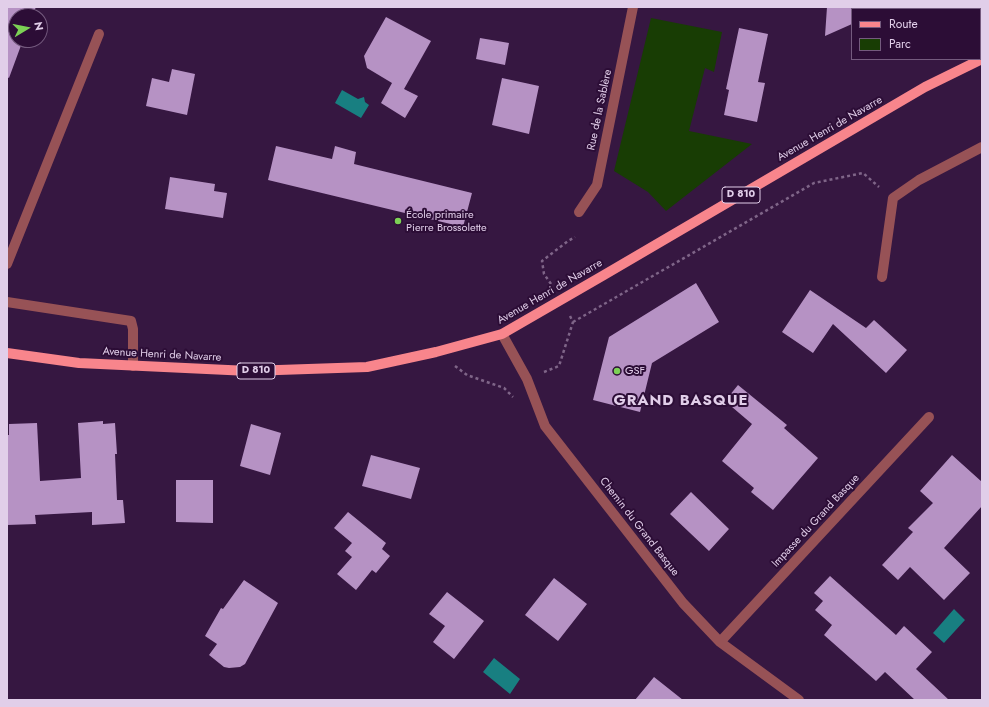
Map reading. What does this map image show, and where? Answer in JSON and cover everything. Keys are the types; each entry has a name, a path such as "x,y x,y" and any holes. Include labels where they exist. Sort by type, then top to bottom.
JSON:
{"main road":[{"name":"Avenue Henri de Navarre","path":"7,353 79,363 249,371 367,367 436,352 502,334 925,87 980,60"}],"street":[{"name":"Rue de la Sablère","path":"579,212 597,185 633,7"},
{"path":"7,264 99,34"},
{"path":"882,277 893,198 919,180 982,147"},
{"path":"7,302 131,321 133,329 133,366"},
{"name":"Chemin du Grand Basque","path":"502,334 527,379 545,426 683,603 720,642 799,700"},
{"name":"Impasse du Grand Basque","path":"720,642 929,417"}],"path":[{"path":"573,322 814,183 863,174 893,198"}],"green space":[{"path":"651,18 722,32 714,72 705,68 689,131 752,144 666,211 648,192 614,171"}],"shaded area":[{"path":"342,90 358,99 364,97 365,102 369,105 361,118 335,103"},
{"path":"954,609 965,620 944,643 933,633"},
{"path":"494,658 520,679 510,694 483,672"}],"building":[{"path":"7,7 36,7 8,8 8,48 20,48 9,78 7,77"},
{"path":"827,7 852,7 851,24 825,36"},
{"path":"386,17 431,41 404,89 418,96 405,118 381,103 392,83 367,68 364,56"},
{"path":"739,28 768,34 758,82 765,83 757,122 724,115 729,90 726,89"},
{"path":"480,38 509,43 505,65 476,59"},
{"path":"172,69 195,74 187,115 146,106 152,78 169,82"},
{"path":"502,78 539,86 529,134 492,125"},
{"path":"276,146 332,159 335,146 356,152 354,164 472,193 463,227 268,180"},
{"path":"170,177 215,184 214,191 227,193 223,218 165,209"},
{"path":"696,283 719,322 652,363 640,412 593,400 609,337"},
{"path":"810,290 866,328 874,320 907,350 886,373 833,324 813,353 782,332"},
{"path":"738,385 787,425 784,428 818,458 773,510 751,492 754,488 722,461 752,424 725,401"},
{"path":"103,421 103,424 115,423 117,500 123,500 125,523 92,525 92,512 35,515 36,524 7,525 7,435 9,435 9,424 37,423 40,481 81,478 78,423"},
{"path":"251,424 281,433 270,475 240,466"},
{"path":"371,455 420,468 411,499 362,486"},
{"path":"952,455 982,482 982,506 944,548 970,573 944,600 910,567 898,580 882,565 913,532 908,528 933,503 920,491"},
{"path":"176,480 213,480 213,523 176,522"},
{"path":"691,492 729,529 709,551 670,514"},
{"path":"348,512 386,543 382,549 390,556 376,573 372,570 356,590 337,574 352,557 345,551 352,543 334,528"},
{"path":"830,576 896,635 904,626 932,652 916,669 949,700 915,700 885,672 876,681 824,635 832,625 815,610 823,601 814,593"},
{"path":"554,578 587,604 558,641 525,615"},
{"path":"244,580 278,603 245,664 240,667 224,667 209,655 217,644 205,636 221,608 223,609"},
{"path":"447,592 484,621 454,659 433,642 445,626 429,614"},
{"path":"654,677 683,700 635,700"}],"place":[{"name":"École primaire Pierre Brossolette","path":"398,221"},
{"name":"GSF","path":"617,371"}],"district":[{"name":"GRAND BASQUE","path":"681,401"}]}
